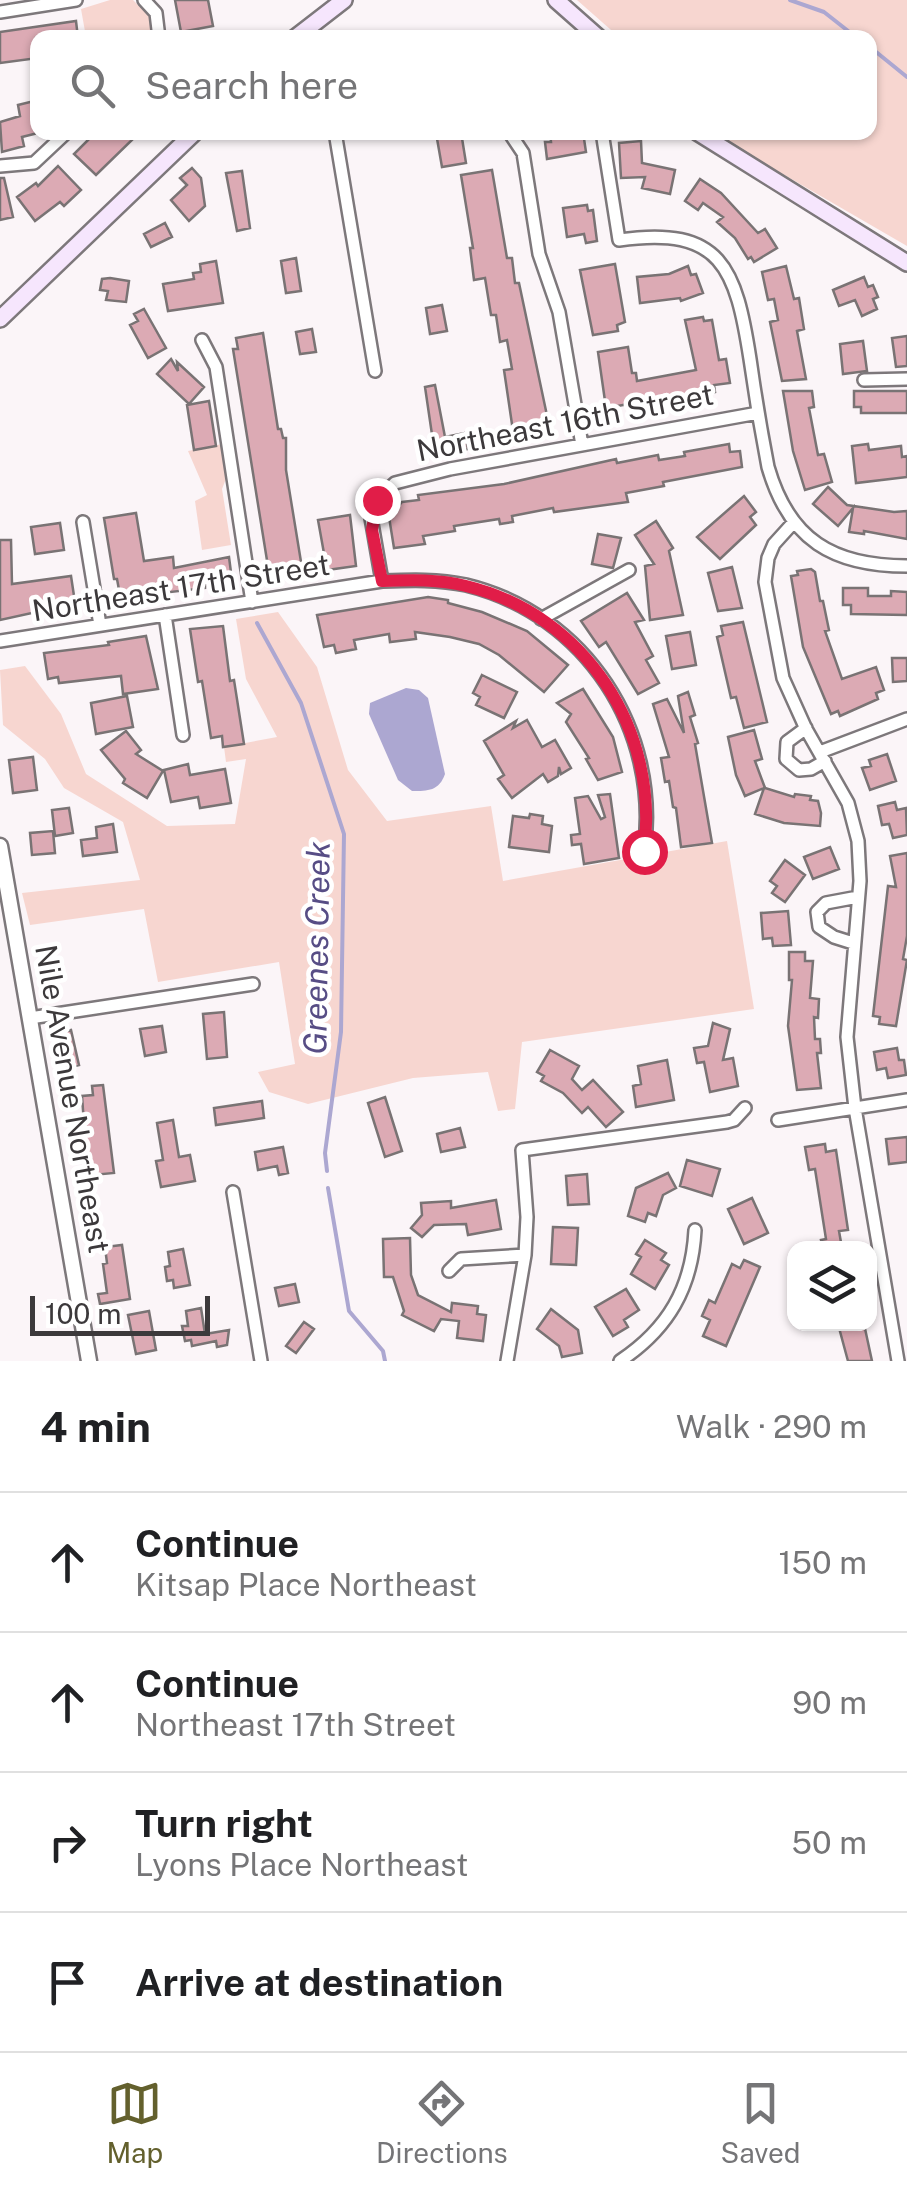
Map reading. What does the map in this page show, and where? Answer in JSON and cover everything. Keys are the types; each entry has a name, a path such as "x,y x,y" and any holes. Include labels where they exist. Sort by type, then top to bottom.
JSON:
{"main road":[{"path":"304,30 344,0"},
{"path":"556,0 591,30"},
{"path":"0,319 187,140"},
{"path":"710,140 907,264"}],"street":[{"path":"0,12 76,0"},
{"path":"144,0 156,13 158,30"},
{"path":"316,19 318,30"},
{"path":"0,166 34,163 58,140"},
{"path":"336,140 375,371"},
{"path":"515,140 523,153 538,254 559,312 582,444"},
{"path":"603,140 619,240 656,234 682,239 698,245 723,266 732,280 742,310 775,491 793,523 839,556 881,566 907,566"},
{"path":"202,340 216,367 252,602"},
{"path":"864,380 907,379"},
{"name":"Northeast 16th Street","path":"382,581 372,518 377,500 385,490 409,477 758,413"},
{"path":"83,522 100,626"},
{"path":"793,523 774,544 766,582 778,658 806,728 854,822 860,862 846,1037 898,1361"},
{"path":"541,619 629,570"},
{"name":"Northeast 17th Street","path":"0,641 382,581 436,580 487,592 541,619 592,663 626,717 648,800 644,851"},
{"path":"165,616 183,735"},
{"path":"806,728 786,742 786,759 794,768 805,770 823,756 907,720"},
{"name":"Nile Avenue Northeast","path":"0,846 89,1361"},
{"path":"853,943 824,933 817,912 826,904 858,897"},
{"path":"30,1018 254,984"},
{"path":"778,1120 907,1100"},
{"path":"507,1361 525,1255 522,1150 727,1122 745,1108"},
{"path":"233,1192 261,1361"},
{"path":"620,1361 658,1330 676,1307 690,1272 695,1230"},
{"path":"450,1270 462,1259 525,1255"},
{"path":"891,1319 907,1317"}],"shaded area":[{"path":"110,0 133,0 150,17 151,30 85,30 81,9"},
{"path":"577,0 907,0 907,246 727,140 877,140 877,30 611,30"},
{"path":"222,444 227,476 222,489 231,545 202,550 195,501 207,495 188,451"},
{"path":"278,612 317,667 348,770 387,821 491,806 503,881 727,841 754,1009 522,1042 515,1109 498,1111 488,1072 413,1078 308,1104 269,1092 258,1072 295,1064 279,962 158,982 144,909 30,925 22,893 140,880 123,822 64,788 45,759 3,725 0,670 25,666 61,714 86,774 167,826 235,824 246,759 226,762 224,747 277,737 246,679 236,619"},
{"path":"406,688 419,690 428,698 445,774 440,784 428,790 412,791 398,780 369,714 370,703"}],"building":[{"path":"175,0 208,0 213,26 181,30"},
{"path":"76,21 77,30 30,30 30,59 0,63 0,32"},
{"path":"30,102 30,135 22,137 24,146 2,152 0,122 20,116 18,105"},
{"path":"88,140 132,140 96,175 74,154"},
{"path":"437,140 462,140 466,163 442,167"},
{"path":"584,140 586,152 547,159 545,142"},
{"path":"641,141 642,163 675,170 670,194 642,188 645,177 621,178 619,143"},
{"path":"58,166 81,190 64,206 60,202 35,221 17,197 36,183 38,186"},
{"path":"192,168 201,178 205,206 189,221 171,200 187,185 180,178"},
{"path":"492,170 507,258 512,258 515,283 519,283 549,425 513,431 504,370 512,369 507,340 500,342 485,278 474,280 461,175"},
{"path":"242,171 250,228 237,231 226,173"},
{"path":"0,178 4,178 13,217 0,220"},
{"path":"700,179 721,193 758,233 765,229 777,248 754,262 751,257 748,259 735,238 717,222 723,217 703,203 698,210 685,201"},
{"path":"587,205 588,211 593,210 597,241 586,243 584,234 567,237 563,208"},
{"path":"165,223 172,237 151,247 144,234"},
{"path":"296,258 301,291 286,293 281,261"},
{"path":"216,261 223,303 168,311 163,284 194,279 193,273 201,272 200,264"},
{"path":"615,264 625,322 617,325 618,331 593,335 580,270"},
{"path":"688,266 691,275 696,274 703,293 681,301 680,298 640,303 637,277 669,274"},
{"path":"786,266 794,299 799,298 804,329 797,331 806,379 782,381 770,322 778,320 774,299 768,300 762,272"},
{"path":"864,277 878,297 873,299 877,309 862,316 855,300 839,306 833,290"},
{"path":"102,279 129,281 126,302 106,300 108,291 100,290"},
{"path":"442,305 447,331 430,334 426,308"},
{"path":"144,309 166,348 148,358 130,325 138,321 134,314"},
{"path":"703,317 704,321 712,320 719,360 726,359 730,383 714,385 715,392 697,397 675,401 674,396 606,408 598,352 628,347 637,381 696,370 685,320"},
{"path":"312,329 316,352 300,354 296,332"},
{"path":"263,333 278,429 286,438 286,470 303,574 270,579 233,349 238,349 236,338"},
{"path":"907,336 907,366 896,367 892,338"},
{"path":"863,341 867,371 843,374 840,344"},
{"path":"171,359 178,371 177,362 204,387 189,404 157,374"},
{"path":"435,385 445,437 465,433 468,449 435,455 425,387"},
{"path":"783,391 812,391 814,407 809,408 818,455 824,454 832,482 805,490 793,451"},
{"path":"854,391 907,391 907,413 861,413 861,407 854,407"},
{"path":"209,401 216,446 194,450 187,405"},
{"path":"729,444 730,452 740,451 742,467 626,493 628,502 554,512 553,508 512,516 513,522 500,524 499,519 454,526 455,531 423,536 425,544 394,548 389,517 402,502 419,500 418,495 504,484 616,459 617,463 658,455 659,460 685,456 684,452"},
{"path":"868,444 869,450 901,446 902,457 907,456 907,477 856,483 852,446"},
{"path":"828,487 847,505 907,511 907,539 849,532 853,508 838,526 813,504"},
{"path":"744,496 756,512 750,517 756,525 720,559 697,537"},
{"path":"136,513 144,561 173,557 174,568 229,557 232,580 205,583 205,588 153,594 154,600 122,606 104,518"},
{"path":"350,515 356,566 327,570 318,520"},
{"path":"656,521 673,548 669,551 683,615 650,620 645,566 654,564 635,535"},
{"path":"60,523 64,550 35,554 31,527"},
{"path":"598,534 621,538 613,568 592,564"},
{"path":"0,540 11,540 12,584 71,576 76,609 51,613 50,609 0,620"},
{"path":"732,567 742,608 718,611 708,573"},
{"path":"811,569 823,601 829,630 825,631 842,679 876,667 884,690 876,693 878,699 840,716 838,711 831,714 803,647 791,576"},
{"path":"843,588 868,588 868,596 907,592 907,615 851,614 851,605 843,605"},
{"path":"627,593 644,620 635,622 653,656 646,660 659,683 638,694 606,642 599,647 581,621"},
{"path":"428,597 448,600 527,631 568,665 544,692 499,655 479,644 450,637 415,632 416,639 390,642 389,634 354,640 356,649 336,653 334,645 324,647 317,615"},
{"path":"743,622 767,722 744,728 736,697 731,698 717,637 723,635 721,626"},
{"path":"223,626 244,744 223,747 222,736 211,738 190,629"},
{"path":"690,632 696,665 672,669 666,636"},
{"path":"146,636 158,689 123,694 121,676 59,683 58,677 48,679 44,653"},
{"path":"892,658 907,658 907,681 893,682"},
{"path":"482,675 517,692 504,718 476,705 480,697 473,693"},
{"path":"583,689 613,737 622,772 598,780 566,722 571,714 557,703"},
{"path":"688,692 695,715 690,717 698,743 695,744 712,843 681,847 676,808 669,781 665,782 661,758 669,757 653,704 667,699 684,733 678,696"},
{"path":"127,696 133,727 96,734 91,703"},
{"path":"527,720 542,747 555,740 571,768 561,774 559,767 558,776 548,782 543,774 512,798 498,779 504,775 484,741 516,721 513,728"},
{"path":"754,730 762,759 755,761 765,788 794,797 811,796 810,800 818,801 820,826 784,823 755,814 764,788 745,796 728,737"},
{"path":"126,731 141,750 136,754 163,771 147,798 123,783 125,779 101,750"},
{"path":"887,754 896,781 870,790 862,768 871,766 869,760"},
{"path":"33,757 37,790 13,793 9,760"},
{"path":"188,764 190,775 225,769 231,803 200,808 198,797 171,802 164,770"},
{"path":"610,794 619,858 584,864 581,844 572,845 571,835 580,834 575,798 588,796 601,819 605,817 598,795"},
{"path":"895,802 897,810 906,808 907,835 893,838 889,824 882,825 878,806"},
{"path":"69,808 73,833 55,836 52,810"},
{"path":"530,814 543,816 542,824 552,826 549,852 509,847 513,816 529,818"},
{"path":"113,824 117,852 83,856 81,840 97,838 96,827"},
{"path":"53,831 55,853 32,855 30,833"},
{"path":"830,847 839,869 813,879 804,857"},
{"path":"907,853 907,936 903,959 907,960 896,1026 879,1024 880,1017 873,1016 888,886 896,887 890,856"},
{"path":"785,860 805,875 785,902 772,893 777,886 770,881"},
{"path":"788,911 791,945 773,946 772,938 763,939 761,913"},
{"path":"789,952 805,952 805,961 813,961 810,998 819,999 818,1018 814,1017 815,1039 820,1039 821,1053 817,1053 821,1088 797,1090 788,1026 792,980"},
{"path":"224,1012 227,1057 207,1059 203,1014"},
{"path":"713,1023 730,1029 723,1060 733,1058 738,1086 710,1092 704,1062 697,1063 694,1048 708,1046"},
{"path":"162,1026 166,1052 145,1056 140,1029"},
{"path":"71,1030 79,1065 63,1069 54,1034"},
{"path":"897,1048 906,1075 888,1078 886,1068 877,1070 874,1052"},
{"path":"550,1050 579,1066 572,1079 582,1090 593,1080 623,1112 606,1127 588,1107 582,1113 563,1093 541,1081 544,1076 537,1072"},
{"path":"667,1060 674,1100 636,1107 633,1086 641,1084 638,1066"},
{"path":"103,1085 114,1173 93,1175 92,1166 87,1166 84,1142 79,1142 77,1125 84,1124 82,1096 93,1095 92,1086"},
{"path":"385,1097 402,1151 385,1157 368,1103"},
{"path":"262,1101 264,1118 216,1125 214,1108"},
{"path":"173,1120 179,1157 190,1155 195,1181 161,1187 156,1161 163,1160 157,1123"},
{"path":"460,1128 465,1147 441,1152 437,1134"},
{"path":"907,1137 907,1162 889,1164 886,1139"},
{"path":"825,1144 826,1152 836,1150 848,1230 839,1231 841,1241 821,1241 826,1239 815,1169 809,1170 805,1147"},
{"path":"283,1147 288,1173 279,1175 277,1166 258,1170 255,1152"},
{"path":"687,1160 720,1169 712,1196 680,1186"},
{"path":"668,1173 676,1188 663,1195 656,1216 648,1213 645,1222 628,1216 636,1188"},
{"path":"587,1174 589,1204 568,1205 566,1176"},
{"path":"752,1198 768,1233 744,1244 728,1209"},
{"path":"496,1200 501,1229 468,1235 466,1224 434,1225 422,1237 411,1228 422,1215 421,1203 451,1201 451,1208"},
{"path":"553,1227 578,1228 576,1265 551,1264"},
{"path":"410,1238 411,1275 418,1295 451,1312 452,1303 478,1306 477,1314 486,1315 483,1341 457,1338 459,1321 441,1319 434,1331 402,1315 393,1277 384,1277 383,1239"},
{"path":"645,1240 666,1253 661,1260 669,1265 655,1289 631,1274"},
{"path":"122,1245 130,1299 100,1304 98,1294 107,1293 105,1247"},
{"path":"183,1249 190,1285 174,1288 173,1280 167,1281 168,1252"},
{"path":"744,1260 760,1267 726,1346 703,1336 710,1320 702,1316 709,1300 715,1303 732,1264 740,1268"},
{"path":"295,1284 299,1302 279,1306 275,1288"},
{"path":"626,1289 639,1310 624,1320 628,1327 613,1336 595,1307"},
{"path":"201,1308 205,1334 229,1330 227,1345 217,1347 216,1341 192,1346 191,1340 185,1341 182,1326 188,1326 186,1311"},
{"path":"551,1309 578,1330 582,1353 562,1357 559,1346 537,1329"},
{"path":"149,1311 156,1350 136,1354 128,1315"},
{"path":"304,1322 314,1329 296,1353 286,1346"},
{"path":"840,1331 866,1331 872,1361 848,1361"}],"waterway":[{"path":"790,0 824,12 847,30"},
{"path":"877,53 907,77"},
{"name":"Greenes Creek","path":"257,623 301,703 344,834 341,1032 325,1153 327,1171"},
{"name":"Greenes Creek","path":"328,1188 349,1311 383,1351 385,1361"}],"route":[{"path":"377,500 372,530 382,581 436,580 487,592 541,619 592,663 626,717 644,774 648,820 644,851"}]}
